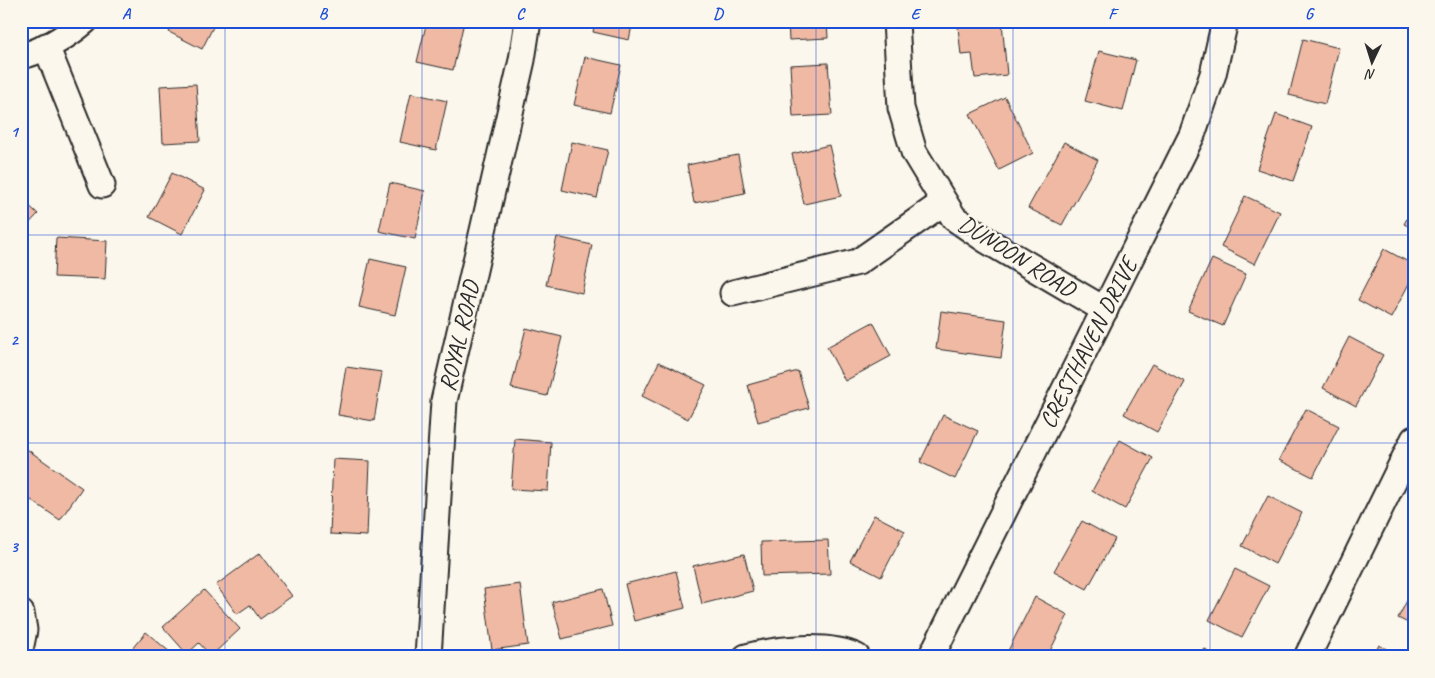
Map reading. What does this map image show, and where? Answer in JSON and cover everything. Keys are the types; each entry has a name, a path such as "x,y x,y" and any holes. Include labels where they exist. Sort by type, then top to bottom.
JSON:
{"street":[{"path":"21,56 73,32 85,21"},
{"name":"ROYAL ROAD","path":"428,657 444,401 522,60 528,21"},
{"name":"DUNOON ROAD","path":"896,21 901,108 914,152 954,218 986,240 1105,310"},
{"name":"CRESTHAVEN DRIVE","path":"931,657 1192,135 1213,74 1225,21"},
{"path":"46,46 102,185"},
{"path":"733,293 858,262 944,202"},
{"path":"1307,657 1414,439"},
{"path":"21,613 24,630 21,645"},
{"path":"746,657 762,653 828,649 857,657"}],"building":[{"path":"175,21 216,21 202,49 169,32"},
{"path":"427,21 464,22 453,70 417,62"},
{"path":"595,21 633,21 629,40 593,32"},
{"path":"788,21 827,21 828,38 789,40"},
{"path":"1127,21 1147,21 1145,26"},
{"path":"1002,22 1007,75 975,78 972,54 961,55 958,27"},
{"path":"1303,39 1339,48 1325,104 1289,95"},
{"path":"1099,51 1136,60 1123,111 1085,101"},
{"path":"585,57 621,65 610,113 574,105"},
{"path":"828,63 832,115 793,117 790,65"},
{"path":"196,84 200,141 163,143 160,86"},
{"path":"411,93 447,101 436,150 400,142"},
{"path":"1005,97 1033,153 999,170 970,114"},
{"path":"1276,114 1312,127 1293,181 1257,169"},
{"path":"572,142 608,150 597,198 562,190"},
{"path":"1064,142 1098,160 1062,225 1028,208"},
{"path":"829,145 841,196 804,204 792,154"},
{"path":"738,155 745,193 694,203 687,165"},
{"path":"172,173 205,190 182,234 149,217"},
{"path":"390,183 425,191 415,239 379,231"},
{"path":"1245,196 1280,212 1255,264 1221,247"},
{"path":"21,198 38,214 21,232"},
{"path":"1414,206 1414,229 1404,224"},
{"path":"557,237 592,245 582,293 546,285"},
{"path":"56,238 107,241 105,279 54,277"},
{"path":"1384,249 1414,265 1414,274 1391,318 1358,300"},
{"path":"370,259 406,267 395,315 359,307"},
{"path":"1212,259 1246,274 1223,326 1188,311"},
{"path":"941,311 1006,320 1001,358 936,349"},
{"path":"873,322 891,356 845,381 827,347"},
{"path":"526,328 562,337 547,396 511,388"},
{"path":"1349,337 1383,355 1356,406 1323,388"},
{"path":"659,362 706,385 688,419 642,396"},
{"path":"1152,364 1185,382 1157,432 1124,414"},
{"path":"346,367 382,372 374,421 338,415"},
{"path":"798,371 809,408 758,422 748,385"},
{"path":"1306,409 1339,426 1313,477 1279,460"},
{"path":"943,415 978,431 955,479 920,462"},
{"path":"515,439 551,442 548,491 511,489"},
{"path":"1120,440 1153,458 1125,509 1092,491"},
{"path":"21,445 82,488 60,520 21,493"},
{"path":"333,459 370,461 367,536 330,534"},
{"path":"1268,496 1302,513 1275,564 1242,546"},
{"path":"874,515 905,531 881,577 850,561"},
{"path":"1082,521 1115,539 1087,589 1054,571"},
{"path":"828,540 830,574 762,576 761,542"},
{"path":"260,553 292,596 260,619 250,605 237,614 216,585"},
{"path":"744,554 753,591 702,604 693,566"},
{"path":"1235,569 1269,586 1242,637 1209,620"},
{"path":"676,571 685,608 634,621 625,584"},
{"path":"520,584 528,645 492,650 484,589"},
{"path":"1414,587 1414,626 1398,618"},
{"path":"603,589 612,626 562,639 552,602"},
{"path":"204,590 240,629 211,656 199,643 187,654 163,627"},
{"path":"1035,597 1068,615 1047,657 1009,657 1006,655"},
{"path":"146,632 171,653 168,657 125,657"},
{"path":"1379,645 1401,657 1373,657"},
{"path":"1206,649 1209,657 1184,657"}]}
